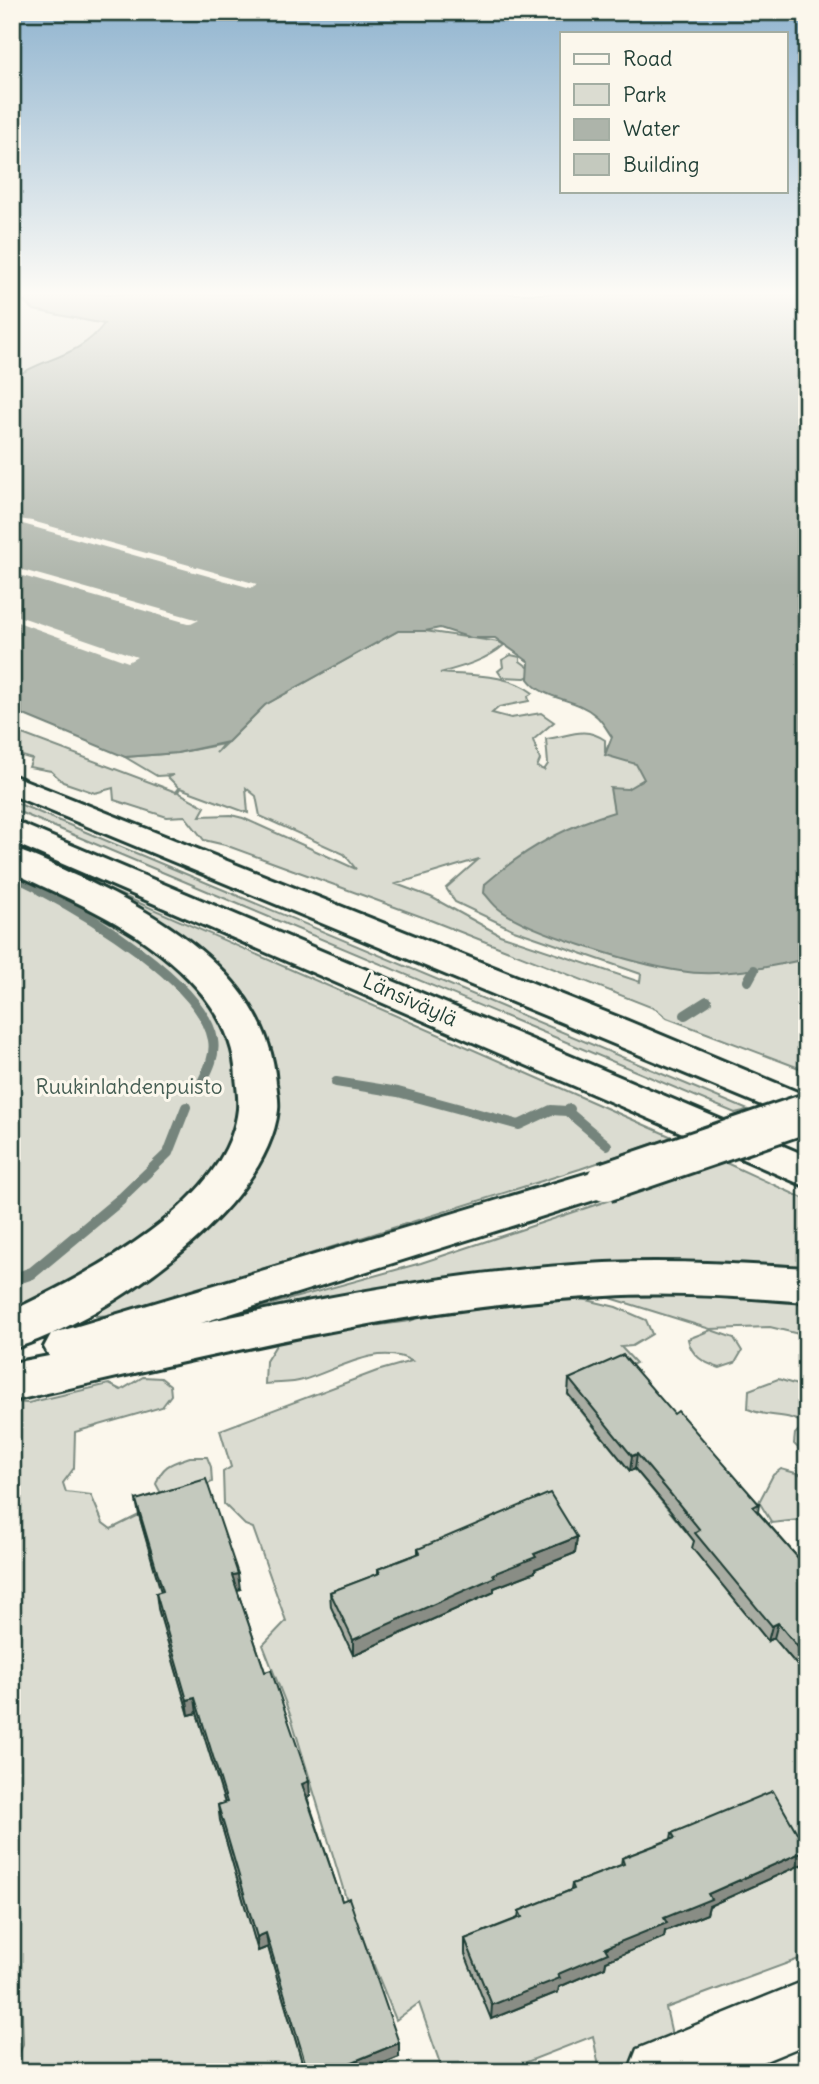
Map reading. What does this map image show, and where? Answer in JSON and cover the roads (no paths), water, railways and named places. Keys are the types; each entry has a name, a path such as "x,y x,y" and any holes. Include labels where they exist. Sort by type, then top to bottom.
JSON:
{"highway":[{"path":"12,784 615,1029 807,1112"},
{"name":"Länsiväylä","path":"12,830 807,1173"},
{"path":"12,859 135,922 191,960 234,1006 244,1025 258,1076 260,1100 253,1135 235,1170 182,1230 99,1286 12,1332"},
{"path":"12,1362 73,1346 605,1182 807,1112"},
{"path":"12,1382 439,1295 573,1280 650,1277 746,1279 807,1285"}],"street":[{"path":"660,2072 807,2012"}],"water":[{"path":"16,391 807,391 807,959 728,972 680,971 613,955 559,938 514,918 495,906 484,893 485,884 514,860 546,840 579,824 614,812 610,788 627,789 644,779 636,764 605,755 612,737 598,717 587,709 535,686 528,679 529,662 495,638 471,638 440,628 398,631 265,705 228,742 177,753 125,757 12,710 12,394"}],"waterway":[{"path":"12,876 43,891"},
{"path":"40,890 113,933 166,974 188,996 205,1018 214,1046 208,1070 200,1086"},
{"path":"748,981 754,970"},
{"path":"685,1015 707,1001"},
{"path":"336,1082 398,1092 519,1125 551,1110 567,1111"},
{"path":"118,1201 168,1153 186,1107"},
{"path":"567,1111 607,1145"},
{"path":"12,1280 32,1273 120,1200"}],"park label":[{"name":"Ruukinlahdenpuisto","path":"129,1087"}]}
